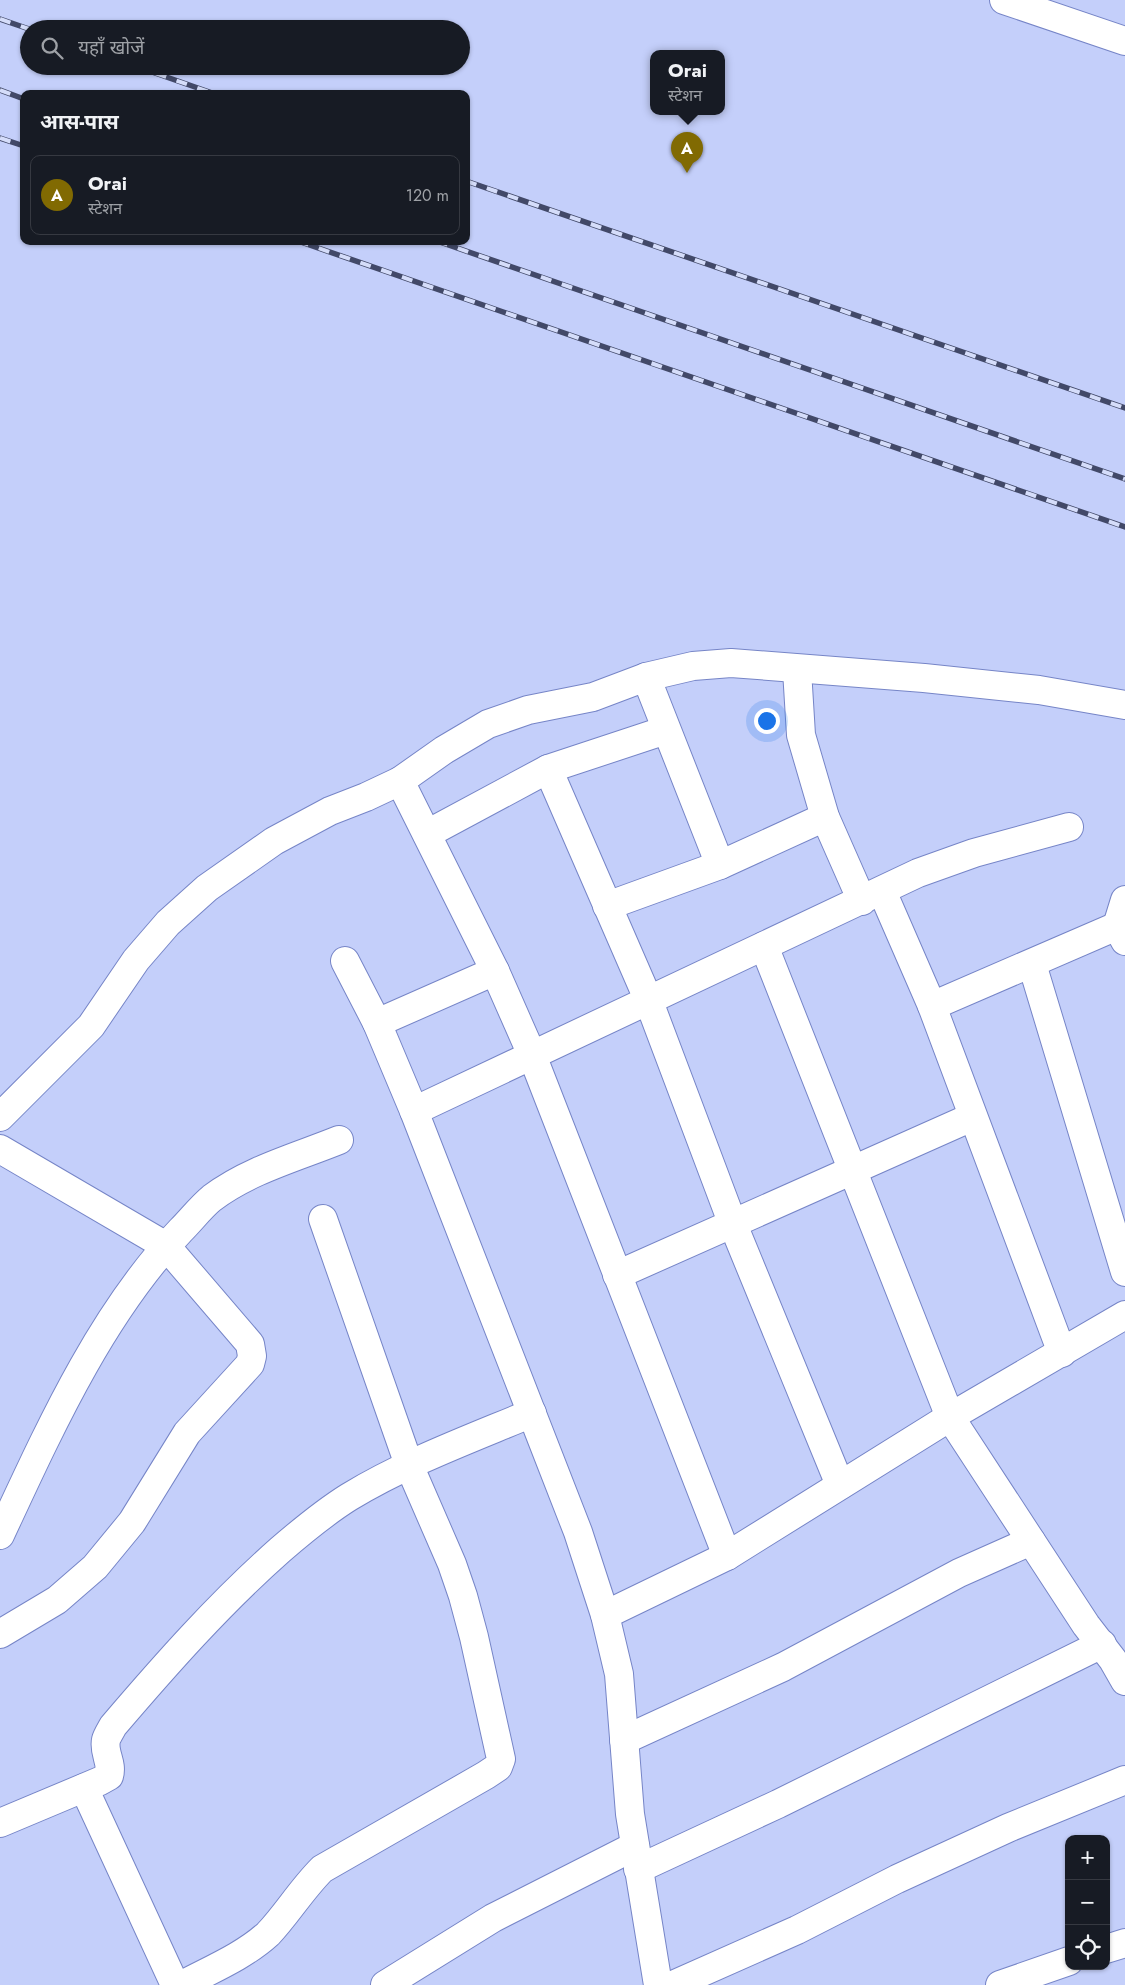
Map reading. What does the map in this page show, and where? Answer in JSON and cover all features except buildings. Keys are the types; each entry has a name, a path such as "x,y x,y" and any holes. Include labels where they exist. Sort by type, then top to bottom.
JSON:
{"street":[{"path":"1004,0 1125,41"},
{"path":"0,1117 91,1026 136,960 168,923 207,888 274,841 330,811 400,781 444,750 488,724 528,710 593,697 646,677 693,666 731,663 797,670 934,679 1039,690 1125,705"},
{"path":"797,670 801,735 825,817 872,896 932,1006 972,1117 1062,1352"},
{"path":"646,677 720,865"},
{"path":"427,834 548,769 666,730"},
{"path":"548,769 648,999 732,1222 840,1484"},
{"path":"400,781 495,971 532,1055 727,1556"},
{"path":"607,906 720,865 825,817"},
{"path":"414,1111 648,999 918,874 974,853 1069,827"},
{"path":"932,1006 1032,964 1121,934 1125,900"},
{"path":"764,946 950,1417 1086,1625 1102,1644 1125,1681"},
{"path":"345,961 377,1023 414,1111 578,1532 605,1615 619,1674 630,1814 658,1985"},
{"path":"1032,964 1125,1272"},
{"path":"377,1023 495,971"},
{"path":"617,1275 732,1222 972,1117"},
{"path":"0,1535 47,1434 99,1343 134,1285 166,1246 211,1199 235,1184 339,1140"},
{"path":"0,1149 166,1246 250,1344 252,1356 250,1364 187,1433 132,1522 95,1567 57,1600 0,1634"},
{"path":"182,1985 253,1946 269,1933 304,1887 322,1869 498,1766 501,1759 465,1604 452,1564 409,1465 323,1219"},
{"path":"605,1615 727,1556 950,1417 1125,1315"},
{"path":"0,1823 109,1776 111,1767 107,1754 106,1740 113,1726 186,1640 249,1577 306,1528 349,1497 409,1465 532,1413"},
{"path":"624,1740 783,1667 959,1573 1031,1541"},
{"path":"385,1985 493,1918 636,1858 778,1804 1102,1644"},
{"path":"673,1985 797,1930 897,1879 1008,1828 1125,1780"},
{"path":"84,1788 175,1985"},
{"path":"1110,1948 1125,1943"},
{"path":"1000,1985 1065,1962"}],"railway":[{"path":"0,19 20,26"},
{"path":"161,75 204,90"},
{"path":"0,90 20,98"},
{"path":"0,138 20,145"},
{"path":"470,182 1125,408"},
{"path":"310,245 1125,527"},
{"path":"449,245 1125,479"}],"place":[{"name":"Orai","path":"687,173"}]}
